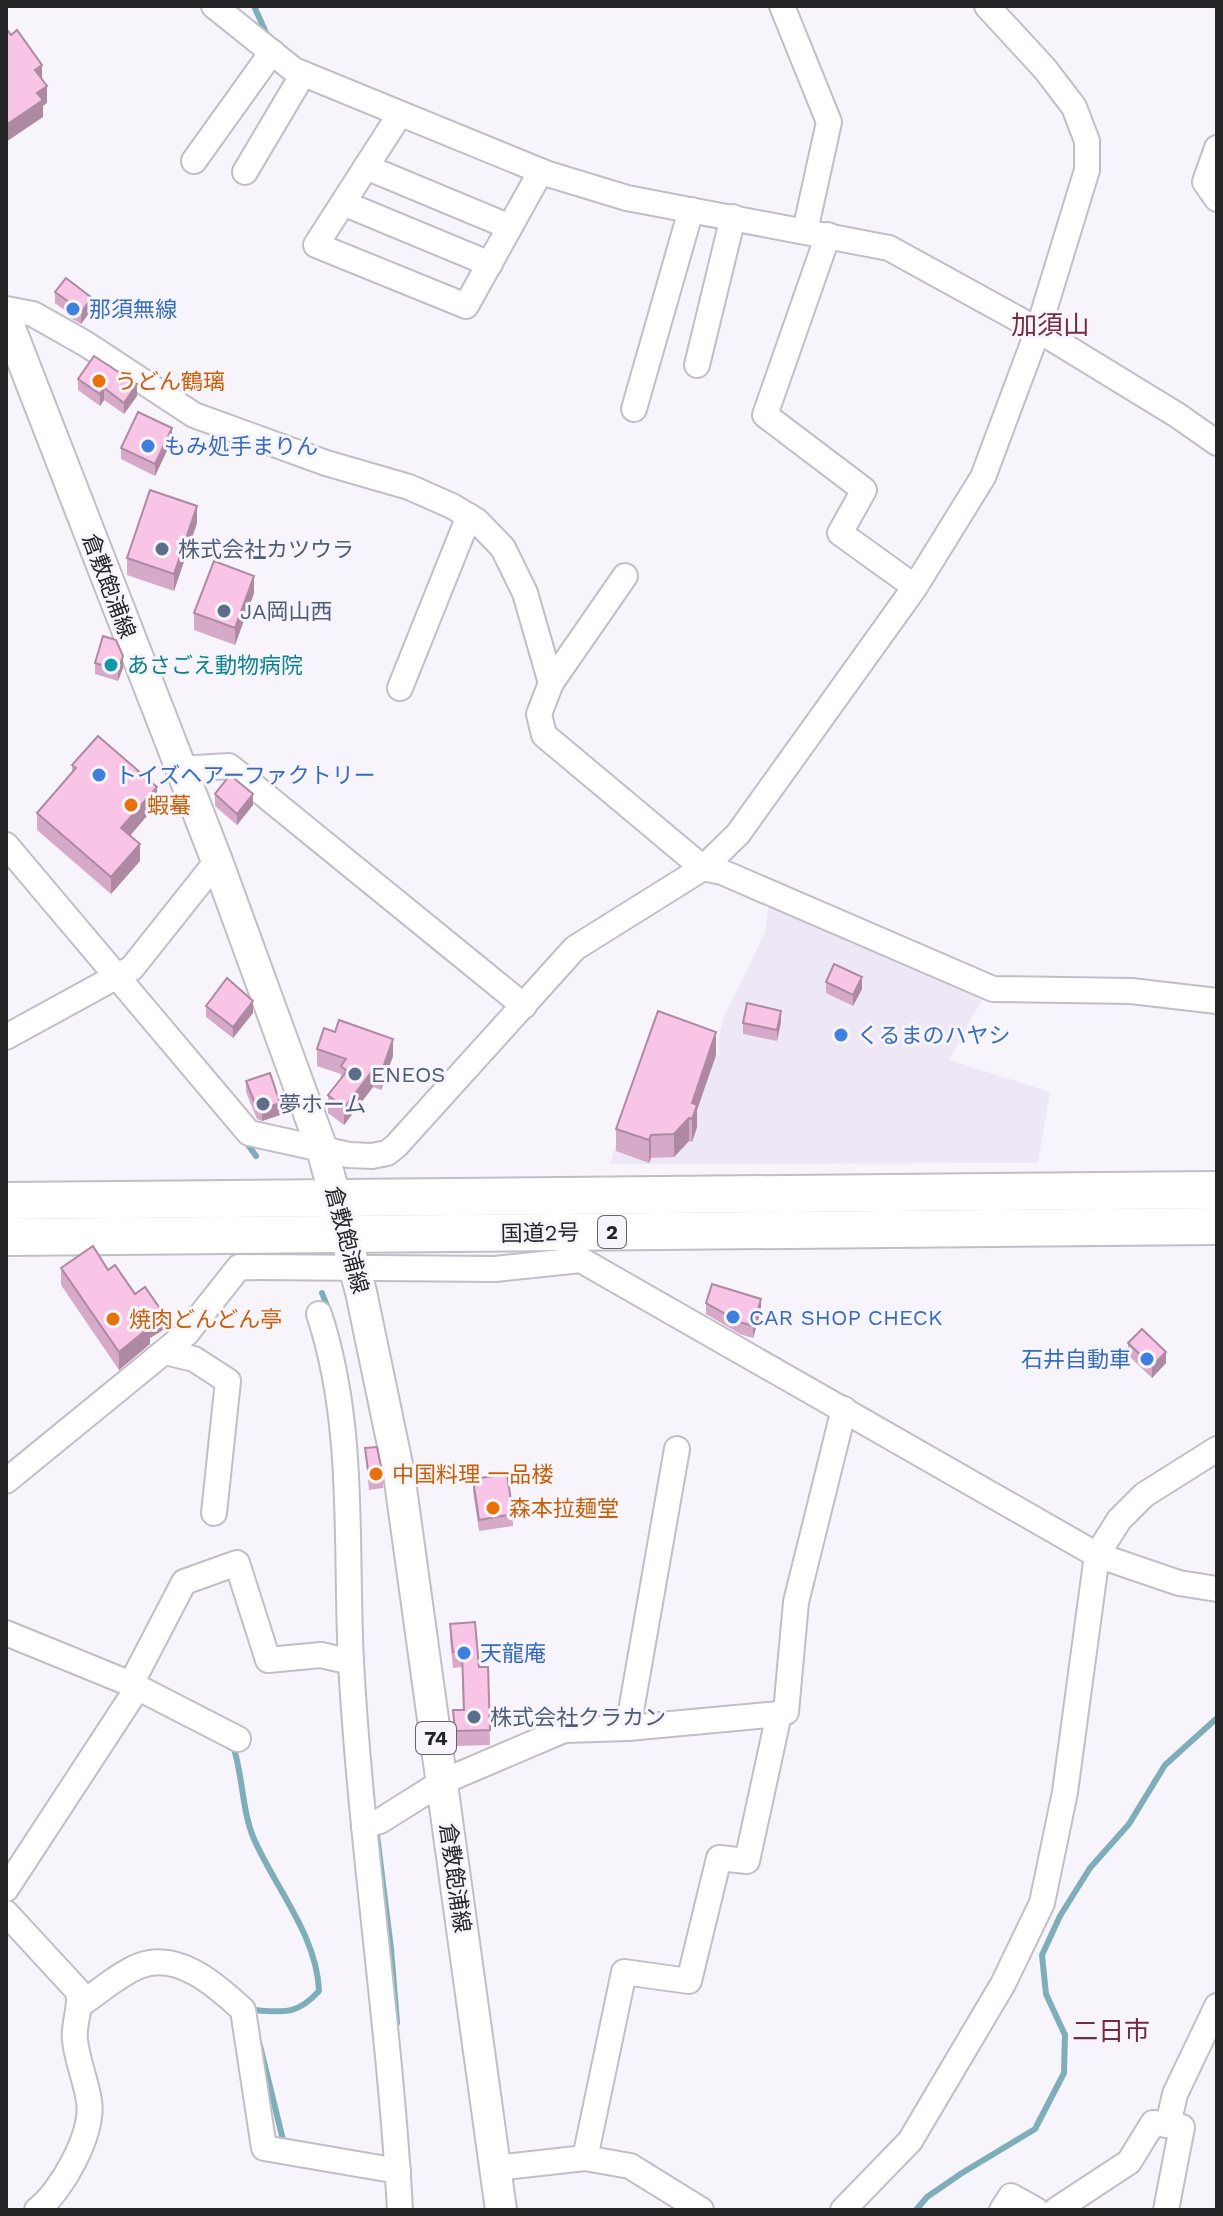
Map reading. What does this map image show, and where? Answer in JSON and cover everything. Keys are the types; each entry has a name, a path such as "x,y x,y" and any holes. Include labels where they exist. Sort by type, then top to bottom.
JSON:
{"highway":[{"name":"国道2号","path":"6,1201 1217,1190"},
{"name":"国道2号","path":"6,1237 350,1251 1217,1226"}],"main road":[{"name":"倉敷飽浦線","path":"6,318 217,861 322,1149 350,1251 399,1474 501,2210"}],"street":[{"path":"214,6 294,70 541,171 627,198 889,248 1038,330 1217,443"},
{"path":"782,6 829,122 817,233 765,415 864,490 840,533 915,587"},
{"path":"6,845 111,980 249,1133 361,1156 387,1153 575,948 703,868 738,834 915,587 983,477 1038,330 1087,170 1087,141 1074,107 1045,69 987,6"},
{"path":"194,161 272,52"},
{"path":"245,172 303,74"},
{"path":"400,114 316,245 466,306 541,171"},
{"path":"1217,148 1205,182 1217,199"},
{"path":"366,167 510,227"},
{"path":"343,203 490,264"},
{"path":"634,409 691,210"},
{"path":"697,365 733,217"},
{"path":"6,309 33,314 86,344 194,415 326,463 409,487 477,521 503,548 520,582 551,683"},
{"path":"400,688 469,516"},
{"path":"625,576 551,683 539,714 544,735 703,868 722,872 993,989 1131,991 1217,1001"},
{"path":"180,769 229,766 524,1006"},
{"path":"6,1037 132,968 217,861"},
{"path":"6,1481 165,1352 206,1311 239,1267 350,1251 495,1269 581,1260 1097,1555 1179,1583 1217,1589"},
{"path":"319,1314 328,1340 340,1403 344,1447 351,1662 371,1824 400,2210"},
{"path":"165,1352 194,1359 228,1381 214,1513"},
{"path":"371,1824 442,1782 564,1730 628,1728 786,1712 796,1602 844,1409"},
{"path":"628,1728 677,1449"},
{"path":"843,2210 910,2141 1003,1984 1042,1903 1065,1792 1097,1555 1119,1520 1144,1495 1217,1449"},
{"path":"6,1889 135,1686 184,1582 237,1563 268,1660 321,1655 351,1662"},
{"path":"6,1633 135,1686 238,1739"},
{"path":"585,2158 624,1972 689,1981 719,1858 747,1861 779,1714"},
{"path":"6,1913 78,1991 81,2004 74,2036 90,2102 85,2136 54,2195 37,2210"},
{"path":"81,2004 136,1967 152,1962 185,1966 243,2010 264,2148 398,2171"},
{"path":"1168,2125 1175,2094 1217,2006"},
{"path":"1056,2210 1129,2162 1153,2123 1182,2127 1166,2210"},
{"path":"495,2168 585,2158 630,2166 701,2210"},
{"path":"1002,2210 1011,2196 1036,2210"}],"shaded area":[{"name":"くるまのハヤシ","path":"769,904 984,996 949,1060 1050,1092 1038,1163 610,1164 650,1028 720,1056 717,1042 724,1017 765,932"}],"building":[{"path":"6,28 11,35 17,30 42,65 35,70 47,86 37,93 43,100 6,125"},
{"path":"66,278 92,298 81,312 67,305 69,302 55,292"},
{"path":"94,356 137,384 124,403 104,388 100,394 78,379"},
{"path":"138,412 172,428 155,464 121,448"},
{"path":"150,490 197,506 174,574 127,558"},
{"path":"214,561 254,576 235,628 194,613"},
{"path":"103,636 116,640 123,656 118,670 95,663"},
{"path":"98,736 157,787 121,828 140,844 111,877 37,813 76,768 72,765"},
{"path":"230,775 253,794 237,814 215,794"},
{"path":"834,964 862,977 853,995 826,982"},
{"path":"227,978 253,1001 233,1027 206,1006"},
{"path":"747,1003 781,1011 777,1030 743,1023"},
{"path":"658,1011 716,1032 692,1103 697,1105 692,1119 689,1118 674,1134 651,1135 649,1140 616,1129"},
{"path":"339,1020 393,1039 381,1073 373,1070 344,1108 328,1095 347,1071 341,1066 346,1059 317,1049 324,1028 335,1032"},
{"path":"270,1073 280,1103 257,1108 246,1081"},
{"path":"93,1246 108,1270 115,1265 135,1294 145,1287 163,1313 147,1323 150,1327 119,1352 61,1268"},
{"path":"712,1284 761,1299 753,1326 706,1303"},
{"path":"1142,1329 1166,1352 1152,1366 1128,1343"},
{"path":"377,1447 383,1477 369,1478 365,1448"},
{"path":"507,1474 513,1514 479,1520 473,1479"},
{"path":"475,1622 479,1667 488,1667 490,1730 455,1731 453,1710 464,1710 462,1652 453,1652 450,1624"}],"waterway":[{"path":"254,6 267,35"},
{"path":"244,1139 256,1156"},
{"path":"322,1293 329,1311"},
{"path":"916,2210 927,2197 962,2173 1035,2129 1064,2073 1065,2035 1046,1994 1042,1955 1060,1916 1090,1868 1129,1824 1165,1765 1217,1718"},
{"path":"229,1747 234,1749 254,1839 303,1932 317,1971 319,1991 296,2009 252,2010 253,2015"},
{"path":"376,1827 397,2023"},
{"path":"260,2046 284,2144"}],"place":[{"name":"那須無線","path":"73,309"},
{"name":"うどん鶴璃","path":"99,381"},
{"name":"もみ処手まりん","path":"148,446"},
{"name":"株式会社カツウラ","path":"162,549"},
{"name":"JA岡山西","path":"224,611"},
{"name":"あさごえ動物病院","path":"111,665"},
{"name":"トイズヘアーファクトリー","path":"99,775"},
{"name":"蝦蟇","path":"131,805"},
{"name":"くるまのハヤシ","path":"841,1035"},
{"name":"ENEOS","path":"355,1074"},
{"name":"夢ホーム","path":"263,1104"},
{"name":"CAR SHOP CHECK","path":"733,1317"},
{"name":"焼肉どんどん亭","path":"113,1319"},
{"name":"石井自動車","path":"1147,1359"},
{"name":"中国料理 一品楼","path":"376,1474"},
{"name":"森本拉麺堂","path":"493,1508"},
{"name":"天龍庵","path":"464,1653"},
{"name":"株式会社クラカン","path":"474,1717"}],"district":[{"name":"加須山","path":"1050,325"},
{"name":"二日市","path":"1111,2031"}]}
